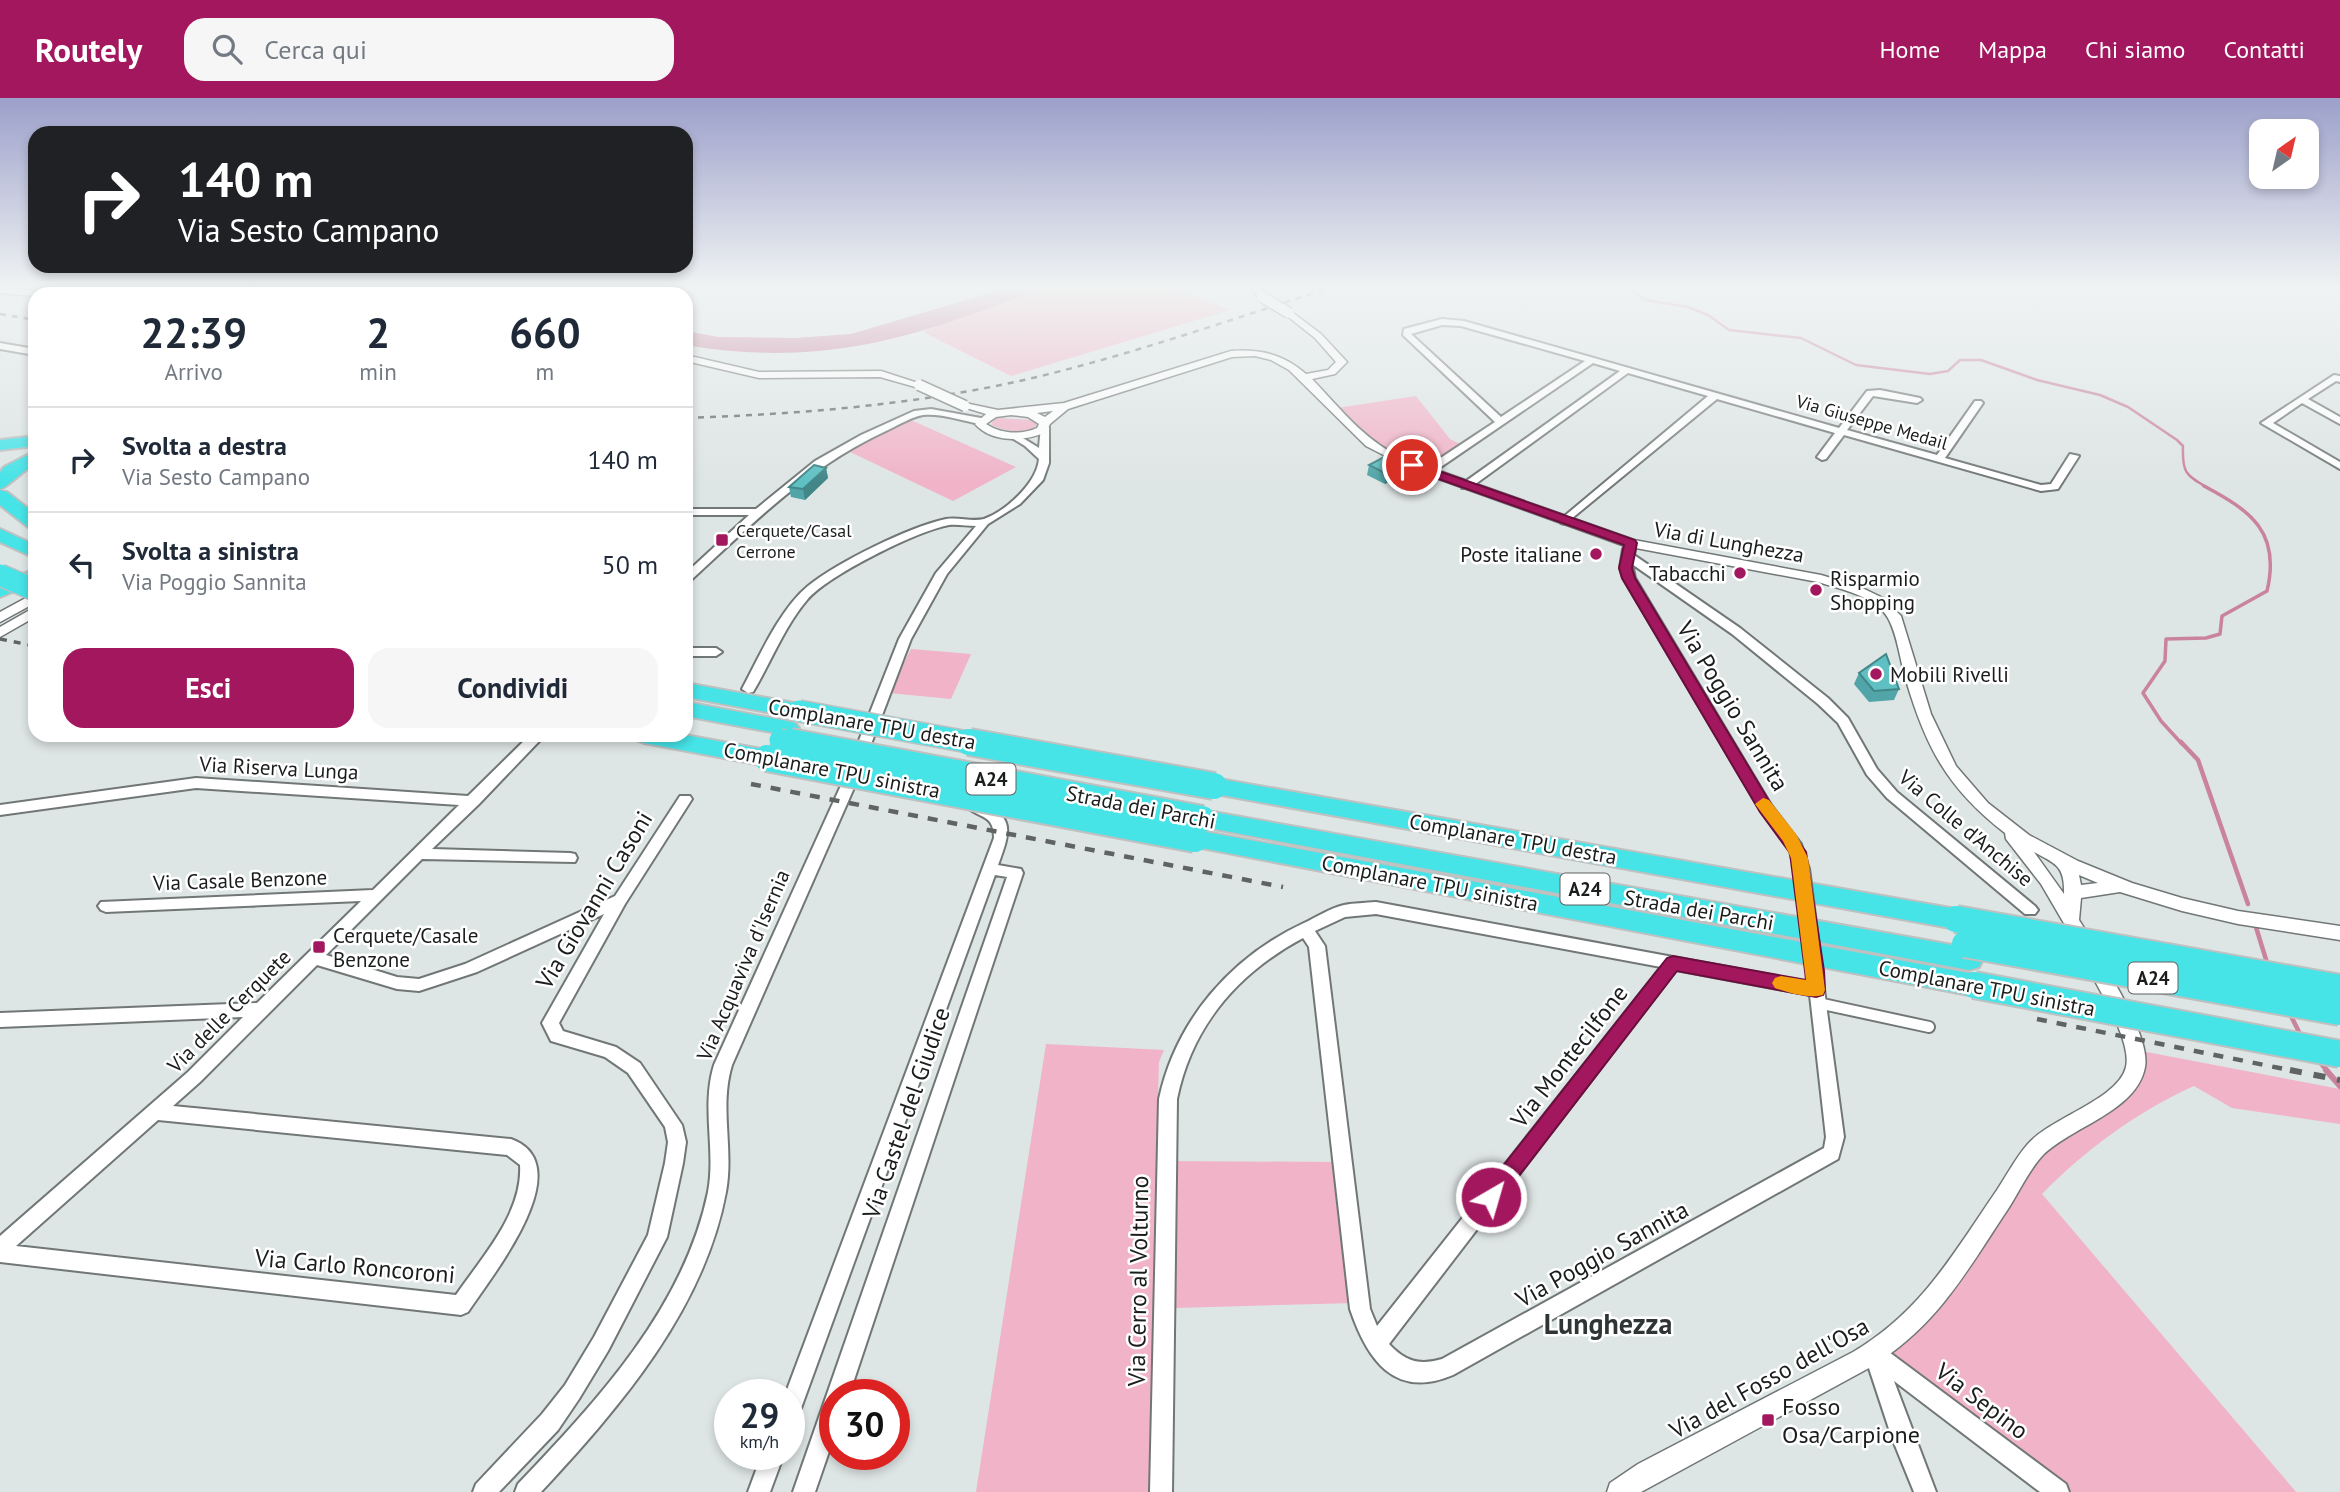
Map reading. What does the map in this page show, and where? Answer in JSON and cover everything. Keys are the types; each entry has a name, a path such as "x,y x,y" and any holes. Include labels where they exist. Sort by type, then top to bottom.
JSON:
{"highway":[{"path":"0,445 28,442"},
{"path":"0,484 10,471 28,460"},
{"path":"0,496 28,519"},
{"path":"0,509 28,522"},
{"path":"0,535 24,556 0,583"},
{"path":"0,575 28,587"},
{"path":"0,591 28,578"},
{"name":"Complanare TPU destra","path":"693,693 783,734"},
{"name":"Strada dei Parchi","path":"693,711 783,734"},
{"name":"Strada dei Parchi","path":"693,723 783,734 1966,952 2340,1028"},
{"name":"Complanare TPU sinistra","path":"693,735 783,734 1966,952 2340,1054"},
{"path":"1966,952 2340,988"},
{"name":"Strada dei Parchi","path":"1966,952 2340,1012"}],"street":[{"name":"Via di Lunghezza","path":"1015,413 1066,405 1238,353"},
{"name":"Via di Lunghezza","path":"1263,353 1277,357 1304,377 1367,442 1389,455 1428,471 1565,521 1629,550 1671,553 1832,582 1861,591 1885,604 1894,616 1917,700 1938,748 1969,794 2006,828"},
{"path":"1304,377 1331,372 1342,362 1334,353"},
{"name":"Via Giuseppe Medail","path":"1427,353 1501,422"},
{"name":"Via Giuseppe Medail","path":"1564,353 2046,489 2054,487 2074,456"},
{"path":"693,360 752,374 876,374 897,377 965,406 1038,417 1045,425 1041,474 1031,488 984,523 958,521 938,525 818,584 803,597 748,689"},
{"path":"1428,471 1591,361"},
{"path":"1466,485 1626,371"},
{"path":"2337,379 2266,423 2340,466"},
{"path":"1822,457 1870,393 1917,400"},
{"path":"1565,521 1714,396"},
{"path":"2301,399 2340,421"},
{"path":"1939,459 1978,403"},
{"path":"1012,435 1034,434 1066,405"},
{"path":"965,406 982,420 983,428 992,431"},
{"path":"693,573 807,471 839,450 912,414 934,413 982,420 998,413"},
{"path":"934,413 961,426 1012,435 1029,443 1043,457"},
{"path":"693,512 760,512"},
{"name":"Via Acquaviva d'Isernia","path":"526,1492 572,1442 621,1382 660,1326 698,1256 711,1220 720,1175 721,1151 716,1107 719,1076 850,781 905,639 942,573 984,523"},
{"name":"Via Poggio Sannita","path":"1305,929 1317,946 1321,958 1358,1298 1366,1328 1375,1345 1384,1356 1403,1370 1425,1374 1441,1370 1826,1158 1833,1151 1835,1137 1815,971 1802,869 1796,848 1766,808 1631,582 1626,568 1629,550"},
{"name":"Via Colle d'Anchise","path":"1629,550 1823,701 1843,721 1872,772 1886,790 2030,910"},
{"path":"0,618 28,601"},
{"path":"0,633 28,615"},
{"path":"693,652 716,652"},
{"name":"Via delle Cerquete","path":"0,1250 194,1077 531,742"},
{"name":"Via Castel del Giudice","path":"801,1379 1002,829 990,813 850,781"},
{"name":"Via Riserva Lunga","path":"0,810 196,783 474,801"},
{"name":"Via Giovanni Casoni","path":"484,1492 531,1445 572,1392 648,1259 663,1216 677,1142 675,1130 666,1113 627,1062 607,1050 557,1037 551,1027 553,1016 620,900 685,799"},
{"path":"2006,828 2065,860 2122,886 2200,910 2340,933"},
{"name":"Via del Fosso dell'Osa","path":"1619,1492 1647,1473 1874,1353 1909,1326 1938,1295 2035,1150 2063,1128 2117,1096 2130,1083 2137,1058 2132,1036 2071,919 2047,880 2006,828"},
{"path":"419,854 570,858"},
{"path":"2047,880 2065,860"},
{"path":"2065,860 2073,880 2071,919"},
{"name":"Via Castel del Giudice","path":"843,1379 1016,873 989,869"},
{"path":"2073,893 2122,886"},
{"name":"Via Casale Benzone","path":"106,906 377,895"},
{"path":"314,958 391,981 419,985 471,968 620,900"},
{"path":"1305,929 1343,911 1371,908 1673,963 1817,996 1929,1027"},
{"name":"Via Cerro al Volturno","path":"1161,1492 1168,1099 1172,1072 1185,1041 1212,1005 1263,953 1305,929"},
{"name":"Via Montecilfone","path":"1375,1345 1673,963"},
{"path":"0,1020 260,1010"},
{"name":"Via Carlo Roncoroni","path":"0,1250 461,1305 514,1223 528,1189 529,1167 523,1155 511,1147 154,1112"},
{"path":"1874,1353 1925,1492"},
{"name":"Via Sepino","path":"1874,1353 2057,1492"},
{"path":"804,1492 819,1449"},
{"path":"759,1492 767,1470"}],"shaded area":[{"path":"965,353 1087,353 1011,376"},
{"path":"1416,396 1450,439 1462,445 1427,469 1369,441 1337,408"},
{"path":"994,419 1032,420 1037,425 1021,432 991,425"},
{"path":"911,420 1016,467 953,501 848,451"},
{"path":"911,649 971,654 951,699 889,693"},
{"path":"1046,1044 1164,1050 1159,1062 1156,1161 1339,1162 1354,1303 1175,1308 1171,1492 976,1492"},
{"path":"2136,1050 2340,1089 2340,1124 2232,1108 2194,1086 2153,1107 2113,1133 2076,1162 2042,1194 2296,1492 2054,1492 1874,1353 1890,1341 2020,1170 2112,1100"}],"building":[{"path":"1384,457 1402,465 1387,474 1369,465"},
{"path":"814,465 826,468 803,489 789,487"},
{"path":"1886,654 1899,689 1874,691 1859,673"}],"waterway":[{"path":"1832,353 1856,365 1930,374 1948,371 1960,360 1981,360 2037,380 2100,395 2128,407 2177,440 2183,446 2186,472 2208,488"},
{"path":"2182,744 2161,721 2143,693 2165,661 2166,639 2206,638 2220,634 2222,616 2267,591 2270,571 2270,553 2266,538 2258,526 2236,505 2204,486"},
{"path":"2181,742 2198,760 2248,904"},
{"path":"2255,924 2268,966"},
{"path":"2289,1012 2301,1036"},
{"path":"2318,1060 2328,1072"},
{"path":"2326,1070 2340,1086"}],"railway":[{"path":"693,418 856,407 940,396 1024,380 1124,353"},
{"path":"0,639 28,645"},
{"path":"751,784 1283,887"},
{"path":"2037,1019 2299,1072"},
{"path":"2290,1070 2340,1080"}],"slow traffic":[{"path":"1763,804 1790,838 1800,858 1816,990 1781,983"}],"place":[{"name":"Cerquete/Casal Cerrone","path":"722,540"},
{"name":"Poste italiane","path":"1596,554"},
{"name":"Tabacchi","path":"1740,573"},
{"name":"Risparmio Shopping","path":"1816,590"},
{"name":"Mobili Rivelli","path":"1876,674"},
{"name":"Cerquete/Casale Benzone","path":"319,947"},
{"name":"Fosso Osa/Carpione","path":"1768,1420"}],"district":[{"name":"Lunghezza","path":"1608,1323"}],"route":[{"path":"1412,465 1630,543 1626,562 1629,578 1766,808 1798,852 1815,971 1816,990 1673,963 1491,1197"}]}
